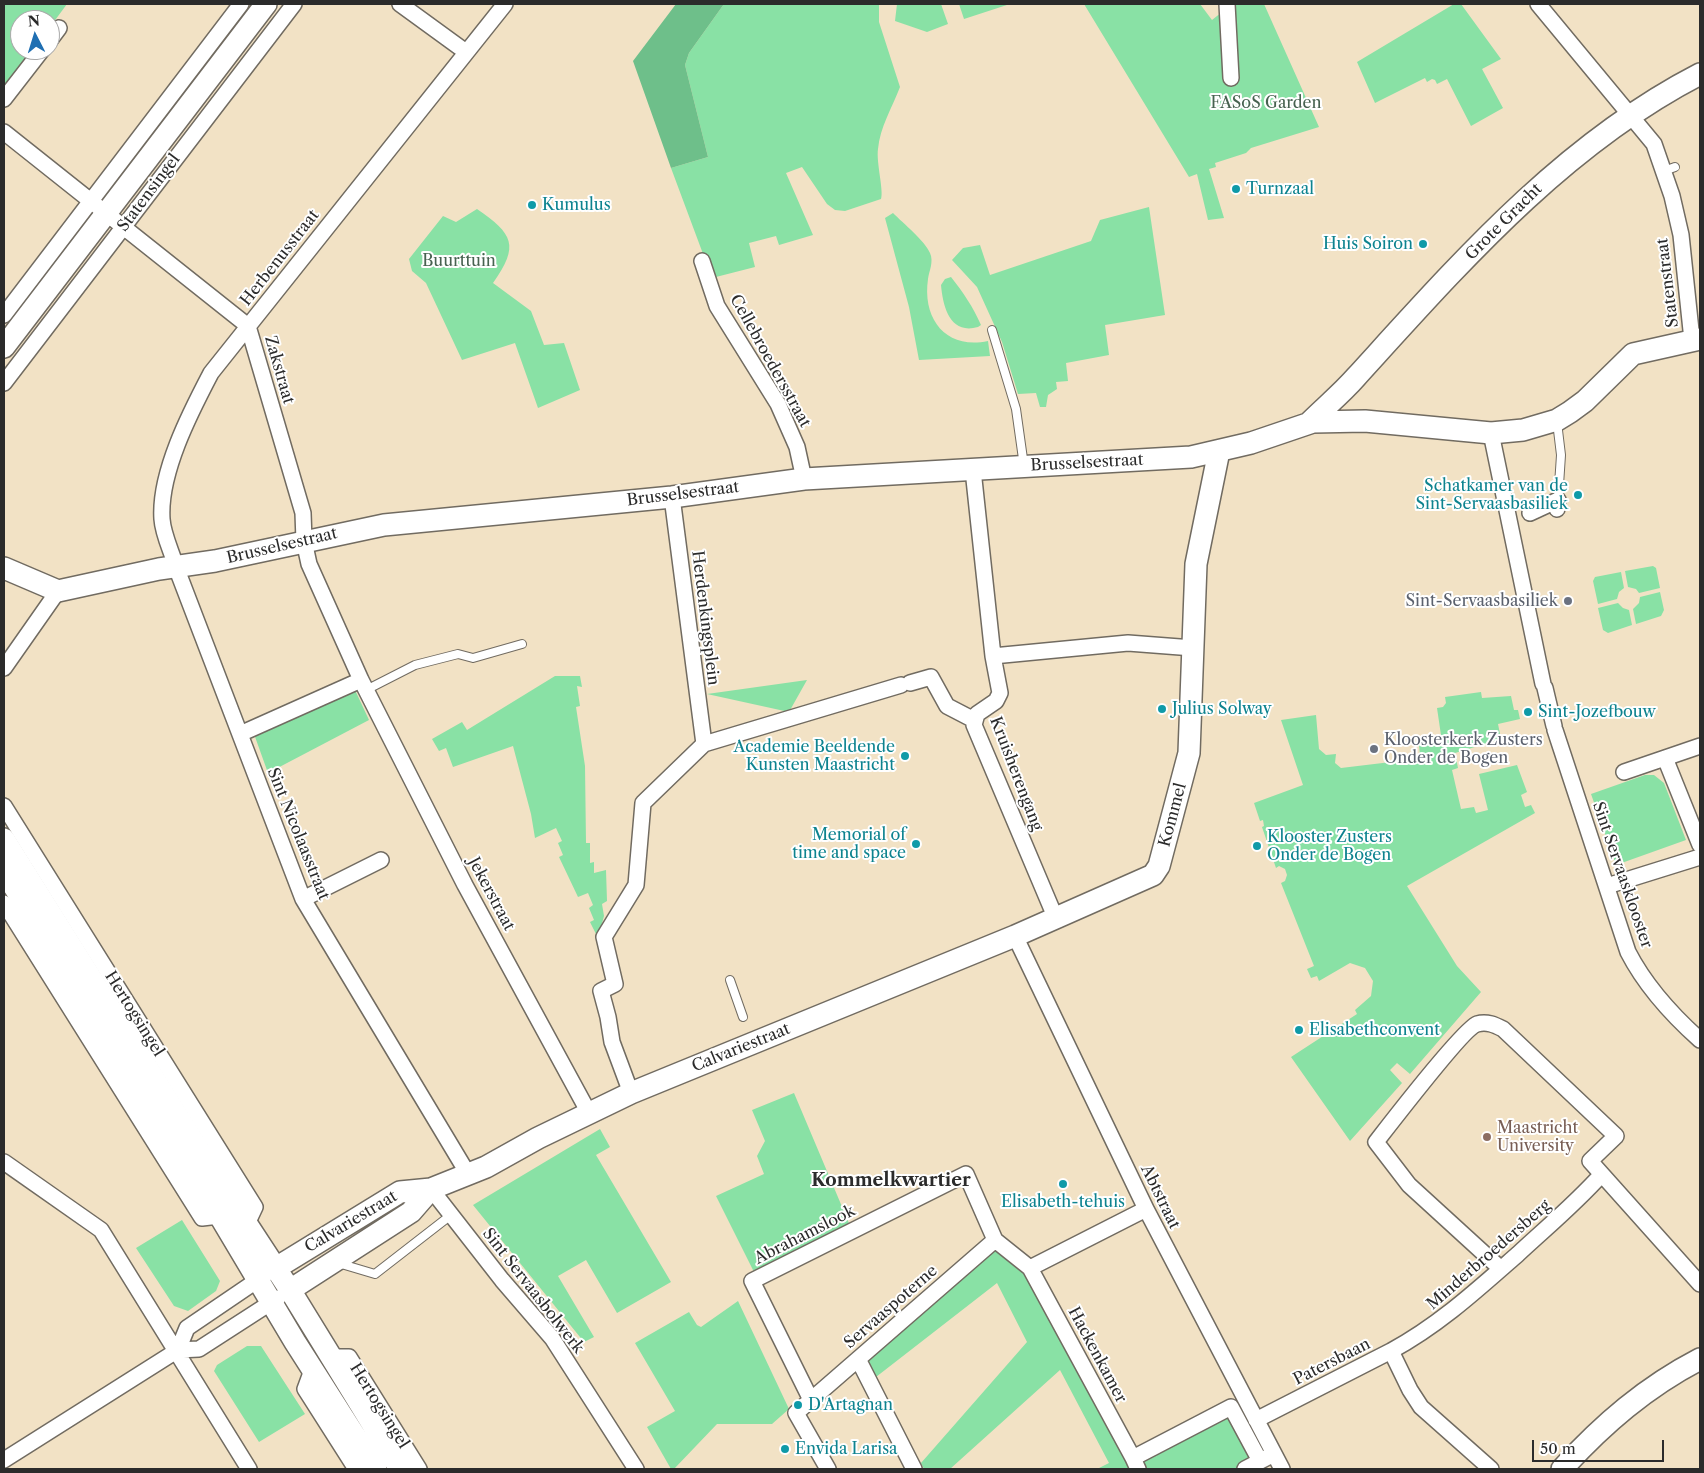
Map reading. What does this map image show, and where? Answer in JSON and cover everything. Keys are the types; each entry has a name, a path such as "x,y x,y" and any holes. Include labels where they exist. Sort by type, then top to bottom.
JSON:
{"street":[{"name":"Statensingel","path":"4,347 98,208 241,4"},
{"name":"Statensingel","path":"4,315 98,208 266,4"},
{"name":"Statensingel","path":"4,383 294,4"},
{"path":"400,4 466,52"},
{"name":"Herbenusstraat","path":"176,567 162,519 165,487 175,449 211,373 505,4"},
{"path":"1227,4 1231,78"},
{"name":"Statenstraat","path":"1538,4 1647,134 1670,169 1696,339"},
{"path":"4,99 34,60"},
{"name":"Grote Gracht","path":"1334,400 1516,208 1573,157 1630,116 1700,74"},
{"name":"Zakstraat","path":"4,132 248,326 303,513 304,541"},
{"name":"Cellebroedersstraat","path":"702,261 717,306 778,404 797,448 804,479"},
{"name":"Brusselsestraat","path":"58,592 384,525 672,497 804,479 1191,457 1267,438 1310,422 1364,421 1491,433 1512,432 1556,420 1585,401 1633,354 1696,339"},
{"name":"Brusselsestraat","path":"1310,422 1334,400"},
{"name":"Sint Servaasklooster","path":"1491,433 1544,686 1555,728 1624,941 1638,970 1672,1013 1700,1040"},
{"name":"Kommel","path":"1056,919 1153,875 1159,866 1189,753 1197,552 1219,451"},
{"name":"Kruisherengang","path":"973,470 993,656 1000,693 996,702 977,714 974,720 1056,919"},
{"name":"Herdenkingsplein","path":"672,497 704,744"},
{"path":"1530,513 1558,505"},
{"name":"Jekerstraat","path":"304,541 309,564 364,685 465,885 588,1113"},
{"name":"Sint Nicolaasstraat","path":"176,567 303,899 468,1174"},
{"path":"4,568 58,592 4,668"},
{"path":"993,656 1128,643 1193,648"},
{"path":"631,1093 612,1042 601,991 615,984 604,937 636,885 643,803 704,744 932,677 940,689 947,706 974,720"},
{"path":"240,734 364,685"},
{"path":"1624,772 1700,746"},
{"path":"1665,758 1700,845"},
{"name":"Hertogsingel","path":"4,806 255,1207 247,1224"},
{"name":"Hertogsingel","path":"4,839 290,1290 400,1469"},
{"path":"1607,886 1700,857"},
{"path":"303,899 381,860"},
{"path":"4,871 219,1216 312,1370 376,1469"},
{"path":"4,903 202,1218 219,1216"},
{"name":"Calvariestraat","path":"276,1268 400,1192 431,1189 468,1174 588,1113 750,1038 1056,919"},
{"name":"Abtstraat","path":"1018,935 1146,1209 1282,1469"},
{"path":"1501,1269 1409,1185 1376,1142 1471,1027 1478,1024 1492,1023 1503,1029 1616,1136 1590,1161 1700,1284"},
{"path":"4,1162 101,1230 116,1251 247,1463"},
{"name":"Abrahamslook","path":"811,1400 752,1281 966,1174 994,1240"},
{"name":"Minderbroedersberg","path":"1391,1351 1444,1318 1582,1196 1601,1175"},
{"name":"Calvariestraat","path":"290,1290 410,1212 431,1189"},
{"name":"Sint Servaasbolwerk","path":"431,1189 502,1280 552,1338 636,1469"},
{"path":"1030,1268 1146,1209"},
{"name":"Hackenkamer","path":"994,1240 1030,1268 1135,1464"},
{"name":"Servaaspoterne","path":"828,1469 796,1413 994,1240"},
{"path":"178,1350 186,1328 276,1268"},
{"path":"4,1460 178,1350 199,1349 290,1290"},
{"name":"Patersbaan","path":"1256,1420 1391,1351 1410,1390 1421,1407 1491,1469"},
{"name":"Hertogsingel","path":"331,1358 349,1357 419,1469"},
{"path":"858,1359 914,1469"},
{"path":"1562,1469 1598,1430 1627,1406 1660,1382 1700,1359"},
{"path":"312,1370 305,1389 356,1469"},
{"path":"1135,1464 1231,1407 1260,1461"},
{"path":"1245,1469 1274,1454"}],"lane":[{"path":"992,330 1016,409 1024,466"},
{"path":"1556,420 1561,455 1558,505"},
{"path":"364,685 415,665 458,654 473,658 522,644"},
{"path":"730,980 743,1017"},
{"path":"334,1262 375,1274 451,1215"}],"green space":[{"path":"4,4 67,4 60,13 60,10 10,10 10,60 26,60 4,89"},
{"path":"676,4 724,4 689,53 685,65 708,157 671,168 633,61"},
{"path":"724,4 879,4 879,22 900,87 879,141 881,199 845,211 835,210 827,204 802,167 786,173 813,235 779,245 776,236 749,243 755,267 712,278 671,168 708,157 685,65 689,53"},
{"path":"897,4 941,4 948,24 927,32 895,21"},
{"path":"959,4 1010,4 964,19"},
{"name":"FASoS Garden","path":"1084,4 1200,4 1212,20 1232,4 1264,4 1319,127 1251,148 1246,153 1215,163 1216,167 1209,169 1224,218 1208,220 1197,174 1189,177"},
{"path":"1454,4 1461,4 1501,59 1482,69 1503,108 1471,126 1447,79 1437,84 1432,79 1427,82 1425,78 1375,103 1357,62"},
{"path":"1149,207 1165,315 1105,325 1109,355 1066,363 1068,381 1056,382 1057,389 1048,395 1046,407 1040,407 1036,393 1018,394 1002,342 977,287 952,260 963,248 980,245 990,275 1091,241 1100,220"},
{"name":"Buurttuin","path":"477,209 505,233 509,241 507,259 493,283 531,311 544,345 564,343 580,390 538,408 515,343 462,360 426,283 412,271 409,259 443,216 456,222"},
{"path":"893,213 919,238 930,253 931,263 927,294 929,307 940,329 960,341 973,343 988,341 990,356 919,360 909,307 885,218"},
{"path":"951,277 975,312 981,325 978,327 961,327 955,323 946,310 941,285 945,279"},
{"path":"1653,566 1656,568 1660,588 1639,593 1636,589 1628,587 1625,571"},
{"path":"1621,572 1624,588 1619,592 1617,599 1598,604 1593,581 1595,577"},
{"path":"1660,592 1664,610 1661,616 1636,624 1633,609 1639,603 1640,597"},
{"path":"1618,603 1623,608 1629,610 1632,625 1608,633 1603,630 1598,608"},
{"path":"555,676 580,676 582,687 577,686 580,706 576,707 585,766 586,843 590,843 590,863 594,862 594,873 606,870 607,901 602,904 604,916 600,931 596,934 590,922 594,920 589,908 593,905 588,893 578,897 559,857 563,855 558,843 562,841 556,828 535,838 531,814 513,746 453,767 446,748 439,751 432,739 462,722 467,730"},
{"path":"807,680 789,712 707,694"},
{"path":"355,690 369,720 268,773 254,734"},
{"path":"1481,692 1482,698 1511,696 1514,710 1518,710 1520,719 1498,724 1501,739 1455,753 1458,768 1452,770 1461,809 1474,807 1476,813 1488,810 1479,774 1517,765 1527,792 1521,795 1525,807 1531,805 1535,813 1407,886 1457,966 1481,992 1410,1074 1397,1063 1390,1070 1402,1083 1350,1141 1291,1057 1357,1014 1355,1010 1371,996 1373,981 1365,968 1350,963 1319,981 1317,976 1311,978 1307,969 1314,966 1281,883 1285,881 1287,875 1285,869 1279,866 1276,868 1262,827 1264,826 1263,820 1260,821 1254,803 1303,785 1281,720 1316,715 1319,749 1326,755 1336,754 1335,763 1341,768 1416,759 1416,755 1420,755 1419,745 1442,742 1437,708 1443,707 1446,703 1445,697"},
{"path":"1645,775 1654,775 1664,783 1686,840 1616,865 1591,794"},
{"path":"794,1093 851,1228 754,1272 716,1196 764,1174 757,1156 765,1141 752,1110"},
{"path":"600,1129 610,1147 596,1155 671,1282 617,1313 586,1260 558,1276 594,1337 584,1342 473,1205"},
{"path":"182,1220 220,1281 216,1291 188,1311 174,1306 136,1248"},
{"path":"996,1250 1024,1269 1132,1469 1097,1469 1109,1463 1060,1370 950,1469 924,1469 921,1463 1027,1342 997,1283 876,1377 866,1356 988,1251"},
{"path":"738,1301 789,1409 772,1424 717,1424 674,1469 671,1469 647,1427 675,1411 635,1343 689,1312 697,1325 701,1327"},
{"path":"247,1346 261,1346 305,1414 259,1442 214,1371 217,1365"},
{"path":"1228,1413 1251,1459 1235,1469 1143,1469 1139,1461"}],"place":[{"name":"Turnzaal","path":"1236,189"},
{"name":"Kumulus","path":"532,205"},
{"name":"Huis Soiron","path":"1423,244"},
{"name":"Schatkamer van de Sint-Servaasbasiliek","path":"1578,495"},
{"name":"Sint-Servaasbasiliek","path":"1568,601"},
{"name":"Julius Solway","path":"1162,709"},
{"name":"Sint-Jozefbouw","path":"1528,712"},
{"name":"Kloosterkerk Zusters Onder de Bogen","path":"1374,749"},
{"name":"Academie Beeldende Kunsten Maastricht","path":"905,756"},
{"name":"Memorial of time and space","path":"916,844"},
{"name":"Klooster Zusters Onder de Bogen","path":"1257,846"},
{"name":"Elisabethconvent","path":"1299,1030"},
{"name":"Maastricht University","path":"1487,1137"},
{"name":"Elisabeth-tehuis","path":"1063,1184"},
{"name":"D'Artagnan","path":"798,1405"},
{"name":"Envida Larisa","path":"785,1449"}],"district":[{"name":"Kommelkwartier","path":"891,1181"}]}
